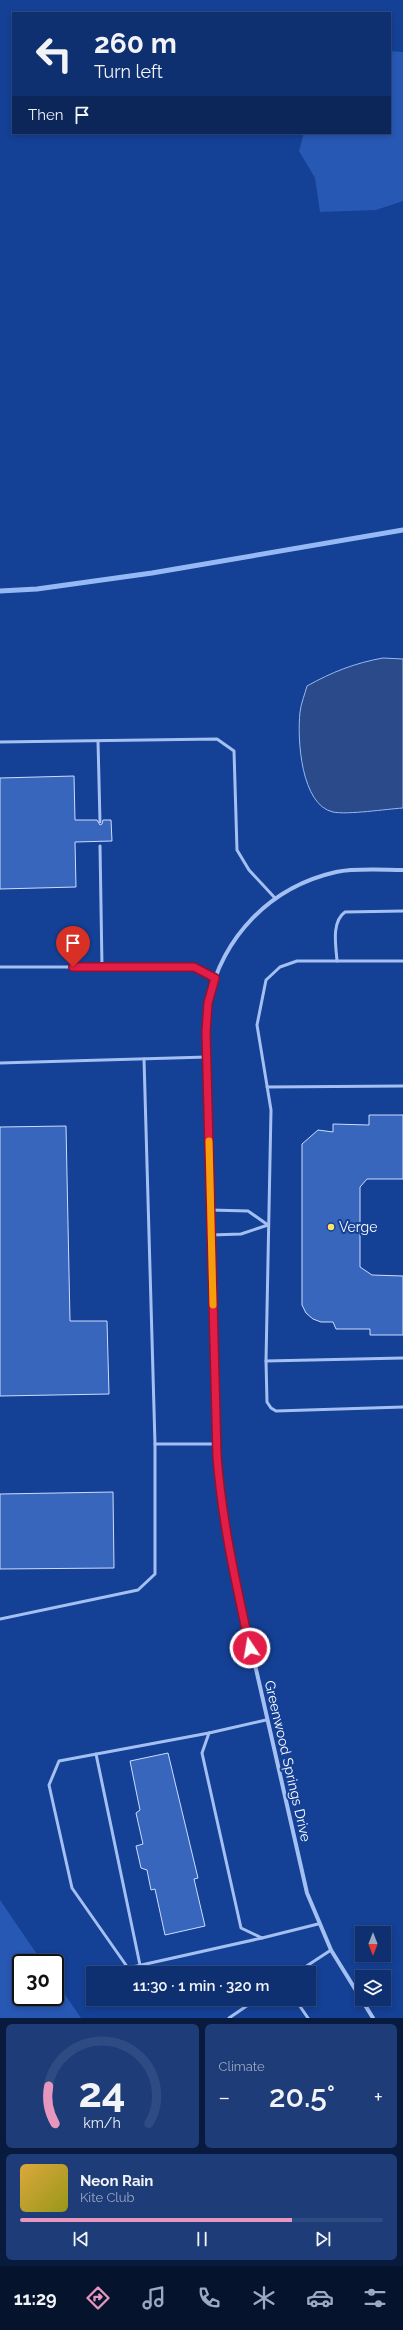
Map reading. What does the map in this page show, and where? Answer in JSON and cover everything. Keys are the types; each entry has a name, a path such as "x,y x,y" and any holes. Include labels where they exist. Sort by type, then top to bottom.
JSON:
{"street":[{"name":"Greenwood Springs Drive","path":"373,2018 331,1950 318,1924 307,1893 266,1720 228,1546 220,1499 210,1210 207,1057 208,1003 215,978 242,927 275,898 307,882 337,872 403,870"}],"lane":[{"path":"0,742 217,739 234,751 237,850 249,870 275,898"},
{"path":"98,741 100,822"},
{"path":"100,846 102,967"},
{"path":"337,961 336,926 340,915 345,912 403,911"},
{"path":"403,961 297,961 280,967 266,980 257,1025 271,1110 266,1360 267,1402 271,1408 276,1411 403,1408"},
{"path":"0,967 194,967 215,978"},
{"path":"0,1063 207,1057"},
{"path":"0,1619 138,1590 154,1574 155,1444 144,1059"},
{"path":"267,1087 403,1086"},
{"path":"210,1210 248,1211 268,1225"},
{"path":"211,1235 241,1234 268,1225"},
{"path":"266,1360 403,1358"},
{"path":"155,1444 217,1444"},
{"path":"266,1720 209,1733 59,1761 49,1785 72,1888 128,1968 318,1924"},
{"path":"209,1733 202,1753 241,1928 262,1938"},
{"path":"96,1754 140,1965"},
{"path":"307,1966 331,1950"},
{"path":"229,2018 247,2006"},
{"path":"300,2006 308,2018"}],"shaded area":[{"path":"391,51 403,52 403,201 376,210 320,212 315,178 299,151 304,134 391,134"},
{"path":"383,658 403,659 403,808 357,812 333,812 322,807 314,797 303,770 299,738 299,724 307,686 325,676 344,669"},
{"path":"0,1900 37,1954 12,1954 12,2006 64,2006 64,1993 81,2018 0,2018"}],"building":[{"path":"74,776 75,820 97,820 100,825 102,824 103,820 111,820 112,841 75,842 76,887 0,889 0,778"},
{"name":"Verge","path":"369,1115 403,1115 403,1179 367,1179 360,1187 360,1267 372,1275 403,1276 403,1335 370,1335 370,1329 336,1329 333,1322 321,1322 313,1319 306,1313 302,1305 302,1144 318,1130 333,1132 333,1124 369,1125"},
{"path":"66,1126 70,1321 107,1321 109,1394 0,1396 0,1127"},
{"path":"113,1492 114,1568 0,1569 0,1494"},
{"path":"168,1753 198,1878 194,1879 205,1926 165,1935 155,1889 151,1890 147,1870 141,1868 136,1846 143,1844 136,1813 140,1810 130,1761"}],"waterway":[{"path":"0,591 37,589 152,573 403,530"}],"slow traffic":[{"path":"209,1141 213,1305"}],"place":[{"name":"Verge","path":"331,1227"}],"route":[{"path":"73,967 194,967 215,978 208,1003 206,1032 217,1456 220,1499 228,1546 250,1648"}]}
